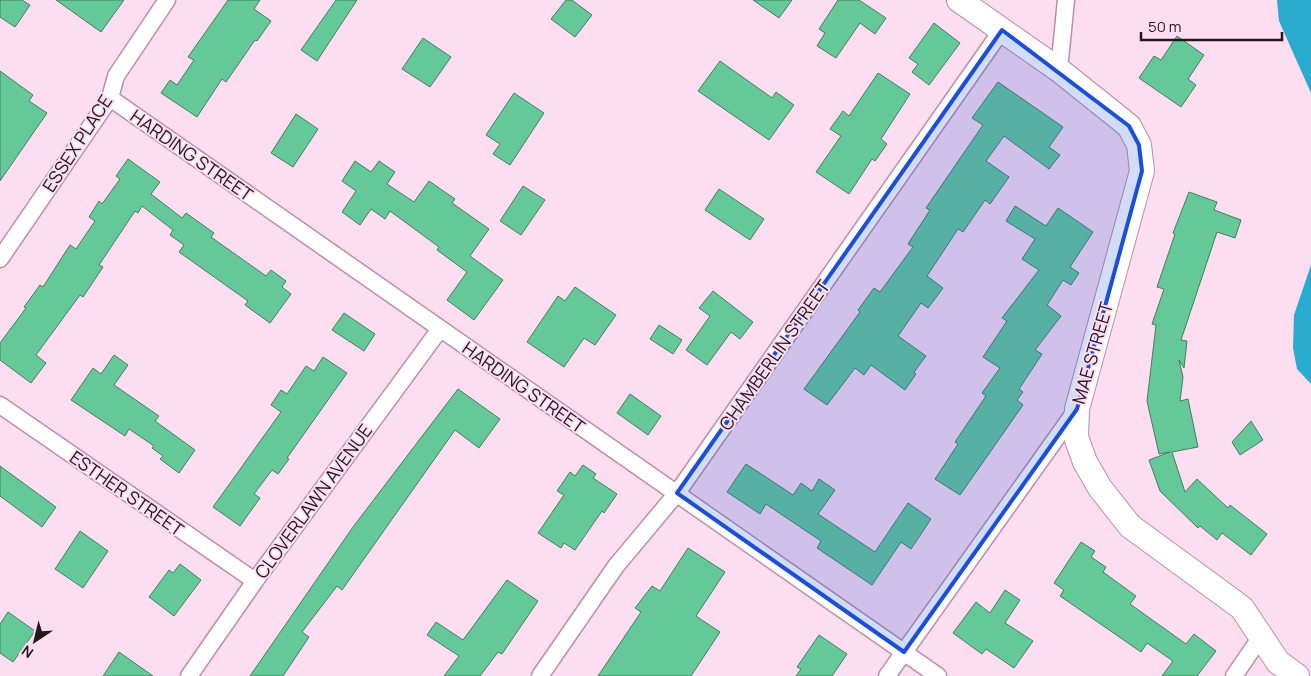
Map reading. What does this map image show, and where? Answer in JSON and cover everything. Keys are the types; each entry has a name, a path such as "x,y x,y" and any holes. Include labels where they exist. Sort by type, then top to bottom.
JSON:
{"street":[{"name":"ESSEX PLACE","path":"0,259 110,98 116,76 167,0"},
{"name":"MAE STREET","path":"887,676 1077,409 1142,171 1140,145 1129,126 1059,70 959,0"},
{"path":"1059,70 1066,0"},
{"name":"CHAMBERLIN STREET","path":"540,676 616,566 677,493 1002,30"},
{"name":"HARDING STREET","path":"110,98 938,676"},
{"name":"CLOVERLAWN AVENUE","path":"190,676 255,581 440,329"},
{"name":"ESTHER STREET","path":"0,405 255,581"},
{"path":"1077,409 1076,437 1085,462 1100,488 1130,526 1242,608 1260,638 1278,662 1297,676"},
{"path":"1234,676 1260,638"}],"highlighted area":[{"path":"1002,30 1129,126 1139,145 1142,171 1077,409 904,652 677,493"}],"water":[{"path":"1277,0 1311,0 1311,93 1279,21"},
{"path":"1311,265 1311,384 1297,369 1293,348 1294,315"}],"building":[{"path":"0,0 22,0 30,5 15,27 0,17"},
{"path":"56,0 124,0 101,32"},
{"path":"228,0 260,0 254,9 271,21 257,41 255,40 226,82 222,79 197,117 161,93 170,80 177,85 194,60 188,57"},
{"path":"336,0 357,0 317,61 301,50"},
{"path":"566,0 572,0 592,15 575,37 551,19"},
{"path":"753,0 792,0 779,18"},
{"path":"838,0 859,0 886,18 875,34 860,23 836,58 817,46 825,33 819,29"},
{"path":"934,23 960,43 929,85 912,72 918,64 909,58"},
{"path":"1177,36 1204,55 1188,79 1196,85 1181,107 1139,78 1154,56 1161,60"},
{"path":"423,38 451,57 430,87 402,69"},
{"path":"720,61 772,98 776,92 794,105 769,140 698,91"},
{"path":"0,71 33,95 29,101 47,113 0,181"},
{"path":"878,73 910,94 881,139 887,144 875,161 872,159 849,194 816,172 841,136 830,129 843,111 849,116"},
{"path":"998,82 1063,127 1049,147 1060,155 1049,169 1004,136 986,161 1009,177 990,204 985,200 963,232 958,229 927,276 943,288 928,308 921,303 898,336 926,356 914,372 916,374 905,390 871,365 864,375 855,368 827,405 804,389 860,312 858,310 874,288 880,292 913,247 908,244 930,210 926,208 983,125 972,118"},
{"path":"514,93 544,113 510,165 493,154 500,144 486,135"},
{"path":"296,114 318,129 293,167 271,153"},
{"path":"128,159 160,182 151,194 182,218 186,213 214,233 211,237 266,276 271,270 286,281 282,287 291,294 270,323 245,305 248,301 179,252 184,245 170,235 173,230 142,206 138,213 135,211 99,265 103,267 83,297 80,295 36,355 46,363 31,383 0,360 0,343 26,308 24,307 40,285 43,287 70,245 76,249 95,221 89,217 99,201 102,204 120,179 116,176"},
{"path":"355,161 371,172 379,161 395,172 387,184 414,202 429,181 455,199 452,203 489,229 470,256 503,280 474,320 447,300 467,272 437,250 439,247 390,211 385,219 371,209 360,225 342,212 356,191 342,181"},
{"path":"523,186 545,200 521,235 500,221"},
{"path":"719,189 764,219 750,240 705,210"},
{"path":"1189,192 1217,202 1214,210 1241,220 1235,238 1217,232 1181,340 1187,341 1184,368 1179,360 1183,377 1180,401 1188,399 1198,447 1172,452 1185,492 1197,479 1228,508 1230,505 1267,534 1251,555 1222,533 1217,540 1200,526 1198,528 1160,491 1149,460 1170,452 1159,454 1147,401 1156,325 1152,324 1164,289 1157,287 1175,234 1173,233"},
{"path":"1015,206 1046,226 1058,208 1093,232 1070,267 1079,273 1071,285 1063,280 1047,305 1061,316 1035,350 1042,354 1019,389 1023,392 1017,400 1023,405 960,495 935,479 958,444 955,442 986,396 982,393 1000,368 983,357 1007,321 1002,318 1039,270 1022,259 1035,239 1006,221"},
{"path":"575,287 616,315 595,345 584,338 564,367 527,342 558,296 565,301"},
{"path":"713,291 753,322 740,339 731,332 707,365 686,350 710,316 699,308"},
{"path":"344,313 375,334 364,351 332,330"},
{"path":"659,325 682,340 673,354 650,339"},
{"path":"114,355 128,365 114,385 159,416 155,421 195,450 179,473 160,459 163,456 152,448 154,446 129,429 125,436 71,400 93,368 101,374"},
{"path":"323,357 347,373 287,458 289,459 278,474 272,470 254,494 260,498 240,526 213,507 281,412 271,405 281,390 287,394 306,366 314,371"},
{"path":"458,389 500,419 479,448 455,430 342,590 337,586 302,632 309,637 283,676 250,676 353,527"},
{"path":"630,394 661,416 648,435 617,413"},
{"path":"1251,421 1263,440 1240,455 1232,442"},
{"path":"746,464 793,495 801,483 812,491 819,479 835,490 818,514 875,552 908,503 931,519 911,549 901,542 872,585 817,548 821,541 766,504 760,514 727,492"},
{"path":"583,465 596,474 593,478 617,494 604,513 602,511 575,550 564,543 561,548 538,533 564,495 557,491 570,472 575,476"},
{"path":"0,466 56,507 42,527 0,496"},
{"path":"80,531 108,551 83,588 55,569"},
{"path":"1081,542 1095,551 1091,557 1106,567 1103,572 1136,596 1130,604 1186,644 1194,634 1216,651 1197,676 1162,676 1173,661 1147,643 1141,652 1060,596 1064,590 1054,583"},
{"path":"688,548 725,572 696,616 720,632 691,676 598,676 641,612 635,608 652,586 660,591"},
{"path":"180,564 201,580 174,616 149,597 169,570 173,573"},
{"path":"507,580 538,601 502,654 498,652 480,676 444,676 459,656 427,635 436,622 463,640"},
{"path":"1005,590 1020,600 1005,623 1033,641 1014,668 986,649 982,654 953,633 976,602 990,613"},
{"path":"8,612 35,631 13,662 0,653 0,624"},
{"path":"819,635 847,654 832,676 796,676 801,669 797,667"},
{"path":"119,652 153,676 103,676"}]}
